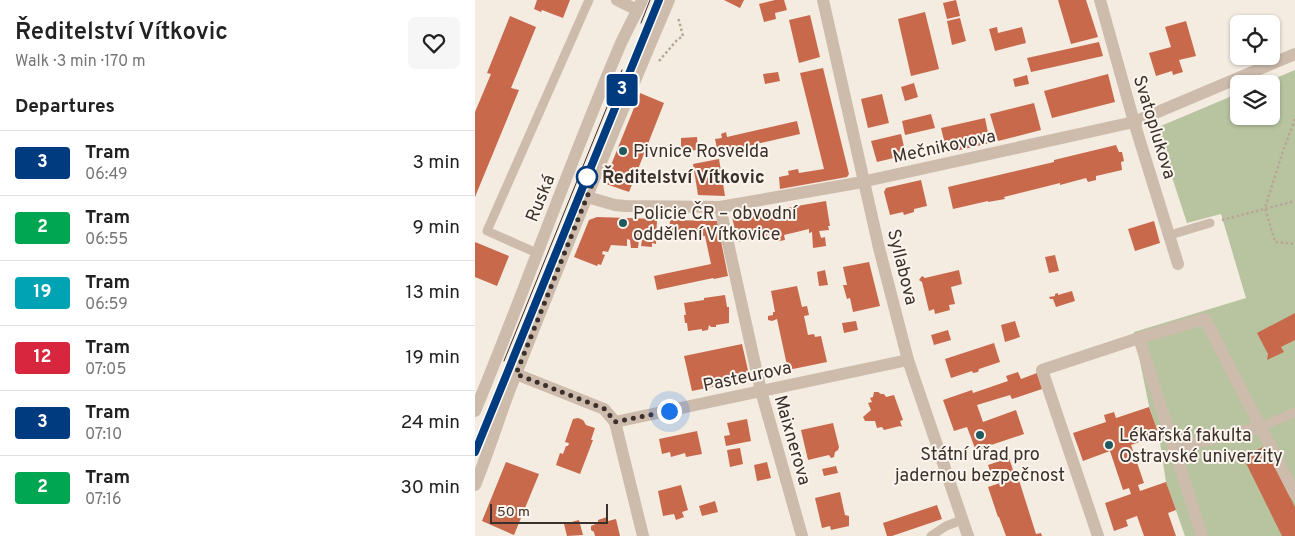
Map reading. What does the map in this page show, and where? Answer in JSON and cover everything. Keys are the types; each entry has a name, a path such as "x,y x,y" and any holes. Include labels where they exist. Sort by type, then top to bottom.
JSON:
{"street":[{"path":"617,0 639,5"},
{"path":"475,485 492,444 516,374 669,0"},
{"name":"Syllabova","path":"823,0 879,248 907,360 968,536"},
{"name":"Svatoplukova","path":"1100,0 1134,122 1178,264"},
{"name":"Ruská","path":"475,411 615,57 639,5"},
{"name":"Mečnikovova","path":"587,197 625,206 719,207 865,182 1134,122 1295,54"},
{"name":"Maixnerova","path":"719,207 761,391 802,536"},
{"path":"1098,536 1042,370 1139,338 1205,319 1295,494"},
{"path":"1139,338 1202,536"},
{"name":"Pasteurova","path":"615,422 907,360"},
{"path":"516,374 605,409 615,422 643,536"},
{"path":"1173,448 1261,427"}],"lane":[{"path":"537,253 487,231 589,0"},
{"path":"1169,235 1210,223"},
{"path":"1261,427 1295,412"},
{"path":"931,536 946,526 962,520"}],"path":[{"path":"1295,119 1265,208 1275,242 1295,244"},
{"path":"1210,223 1295,201"}],"green space":[{"path":"1295,70 1295,536 1185,536 1166,482 1159,436 1149,406 1134,332 1246,298 1221,214 1187,223 1156,128 1230,97 1230,125 1280,125 1280,76"}],"building":[{"path":"537,0 570,0 563,18 534,9"},
{"path":"724,0 744,0 740,8"},
{"path":"784,0 787,10 775,13 776,19 764,22 759,4"},
{"path":"956,0 960,16 947,19 943,3"},
{"path":"1058,0 1086,0 1098,37 1071,44"},
{"path":"925,12 939,69 911,76 898,19"},
{"path":"810,15 820,57 799,63 789,20"},
{"path":"510,16 536,27 511,88 519,90 475,197 475,112 491,74 487,73"},
{"path":"960,18 966,41 952,45 947,21"},
{"path":"1186,21 1196,56 1179,60 1183,72 1173,75 1172,71 1156,76 1149,53 1171,47 1165,27"},
{"path":"997,27 998,33 1022,27 1026,43 995,51 989,29"},
{"path":"1099,42 1103,56 1031,72 1027,58"},
{"path":"823,68 849,174 847,177 780,189 779,177 789,175 788,171 798,169 799,173 824,169 800,73"},
{"path":"778,72 780,81 765,84 763,74"},
{"path":"1108,74 1115,102 1052,118 1044,91"},
{"path":"1027,75 1029,84 1015,87 1013,79"},
{"path":"914,83 918,97 905,101 901,87"},
{"path":"640,93 664,103 629,192 606,184 605,180"},
{"path":"882,94 889,123 868,128 861,99"},
{"path":"1034,103 1041,130 998,141 990,114"},
{"path":"931,114 935,128 905,135 902,121"},
{"path":"985,118 990,143 947,153 941,128"},
{"path":"797,121 800,134 718,153 715,139 722,138 721,134 726,132 727,137"},
{"path":"901,134 906,155 877,162 871,141"},
{"path":"697,137 698,150 681,151 681,138"},
{"path":"1116,145 1119,152 1122,152 1124,161 1121,162 1122,170 1096,176 1096,180 1088,182 1086,178 1060,185 1060,183 1004,197 1005,199 953,209 948,187"},
{"path":"719,159 725,196 698,195 693,164"},
{"path":"921,180 927,206 914,209 914,212 904,215 903,212 890,215 884,192 886,188"},
{"path":"826,201 830,226 828,226 829,230 819,231 821,238 825,237 826,246 813,248 812,232 809,233 809,229 784,235 785,240 774,242 773,237 757,239 757,237 738,242 732,217"},
{"path":"597,217 657,219 656,244 652,243 652,247 641,246 642,240 639,240 638,248 631,248 630,240 627,239 627,246 611,245 608,252 603,251 602,254 605,255 601,265 598,264 597,266 574,257 589,220"},
{"path":"670,220 717,221 728,276 657,290 654,276 711,264 705,236 669,235"},
{"path":"1154,221 1160,243 1135,251 1128,229"},
{"path":"475,242 509,256 497,286 475,277"},
{"path":"1055,255 1059,271 1049,273 1045,257"},
{"path":"869,262 880,306 853,312 850,298 847,299 843,285 847,285 843,267"},
{"path":"825,270 828,285 819,286 817,272"},
{"path":"959,270 962,284 951,287 955,304 949,305 950,310 935,314 934,309 929,311 922,282 919,280 922,276 925,278"},
{"path":"797,286 802,307 807,306 809,315 804,316 808,335 821,336 827,362 788,370 777,319 768,320 768,316 773,315 773,312 775,312 771,291"},
{"path":"1072,291 1075,301 1056,307 1053,299 1049,297 1055,296 1058,293 1058,295"},
{"path":"725,295 727,307 729,307 729,323 716,325 716,327 709,325 708,330 688,331 687,323 685,323 684,303"},
{"path":"1295,313 1295,340 1281,347 1284,352 1267,360 1268,354 1257,333"},
{"path":"856,321 858,330 844,333 842,323"},
{"path":"1015,321 1020,337 1005,342 1001,325"},
{"path":"948,330 951,340 934,345 931,335"},
{"path":"994,343 1000,362 979,369 978,372 973,373 972,371 951,378 945,359"},
{"path":"742,344 750,379 692,391 684,356"},
{"path":"1018,372 1021,379 1037,373 1042,389 1012,399 1010,395 977,405 983,422 1016,410 1024,434 988,446 989,450 980,453 979,450 976,451 967,427 954,431 943,400 972,390 973,393 1008,381 1006,376"},
{"path":"874,392 884,394 886,397 894,395 903,420 900,421 902,427 884,430 882,427 877,428 875,421 865,421 863,417 871,410 868,403 872,402 870,398 873,397"},
{"path":"1149,407 1159,435 1131,445 1144,483 1138,485 1140,491 1166,482 1176,510 1168,513 1176,536 1144,536 1137,516 1126,520 1128,526 1114,531 1105,503 1131,494 1129,488 1123,490 1110,451 1083,461 1073,433 1106,422 1104,415 1114,412 1116,418"},
{"path":"573,419 583,420 586,425 595,428 591,440 593,440 580,474 556,465 560,453 563,454 566,446 568,446 569,443 565,442"},
{"path":"747,419 751,441 726,446 724,436 730,435 727,423"},
{"path":"833,423 839,447 834,457 831,458 829,455 808,460 801,430"},
{"path":"697,431 702,454 686,457 685,453 671,457 670,452 662,454 659,439"},
{"path":"1265,446 1295,507 1295,536 1282,536 1243,457"},
{"path":"740,448 743,464 730,467 727,450"},
{"path":"1009,458 1014,473 993,480 988,465"},
{"path":"506,462 539,474 514,535 482,521"},
{"path":"767,462 771,478 757,481 754,465"},
{"path":"836,466 838,473 824,476 822,469"},
{"path":"1018,477 1036,534 1041,533 1042,536 1006,536 998,517 988,487"},
{"path":"681,485 688,510 682,512 684,517 676,520 674,514 663,516 658,491"},
{"path":"840,492 845,515 849,516 849,526 831,530 830,526 822,528 815,498"},
{"path":"715,501 718,512 702,516 699,506"},
{"path":"937,505 942,519 887,536 883,523"},
{"path":"607,517 608,521 616,519 620,536 595,536 591,526 598,523 598,520"},
{"path":"579,520 583,535 567,536 564,524"}],"tram line":[{"path":"641,23 650,0"},
{"path":"475,452 659,0"},
{"name":"3","path":"475,452 659,0"},
{"path":"504,361 622,70"}],"place":[{"name":"Pivnice Rosvelda","path":"623,151"},
{"name":"Ředitelství Vítkovic","path":"587,177"},
{"name":"Policie ČR – obvodní oddělení Vítkovice","path":"623,223"},
{"name":"Státní úřad pro jadernou bezpečnost","path":"980,435"},
{"name":"Lékařská fakulta Ostravské univerzity","path":"1109,445"}],"route":[{"path":"587,177 595,177 516,374 605,409 615,422 669,411"}]}
